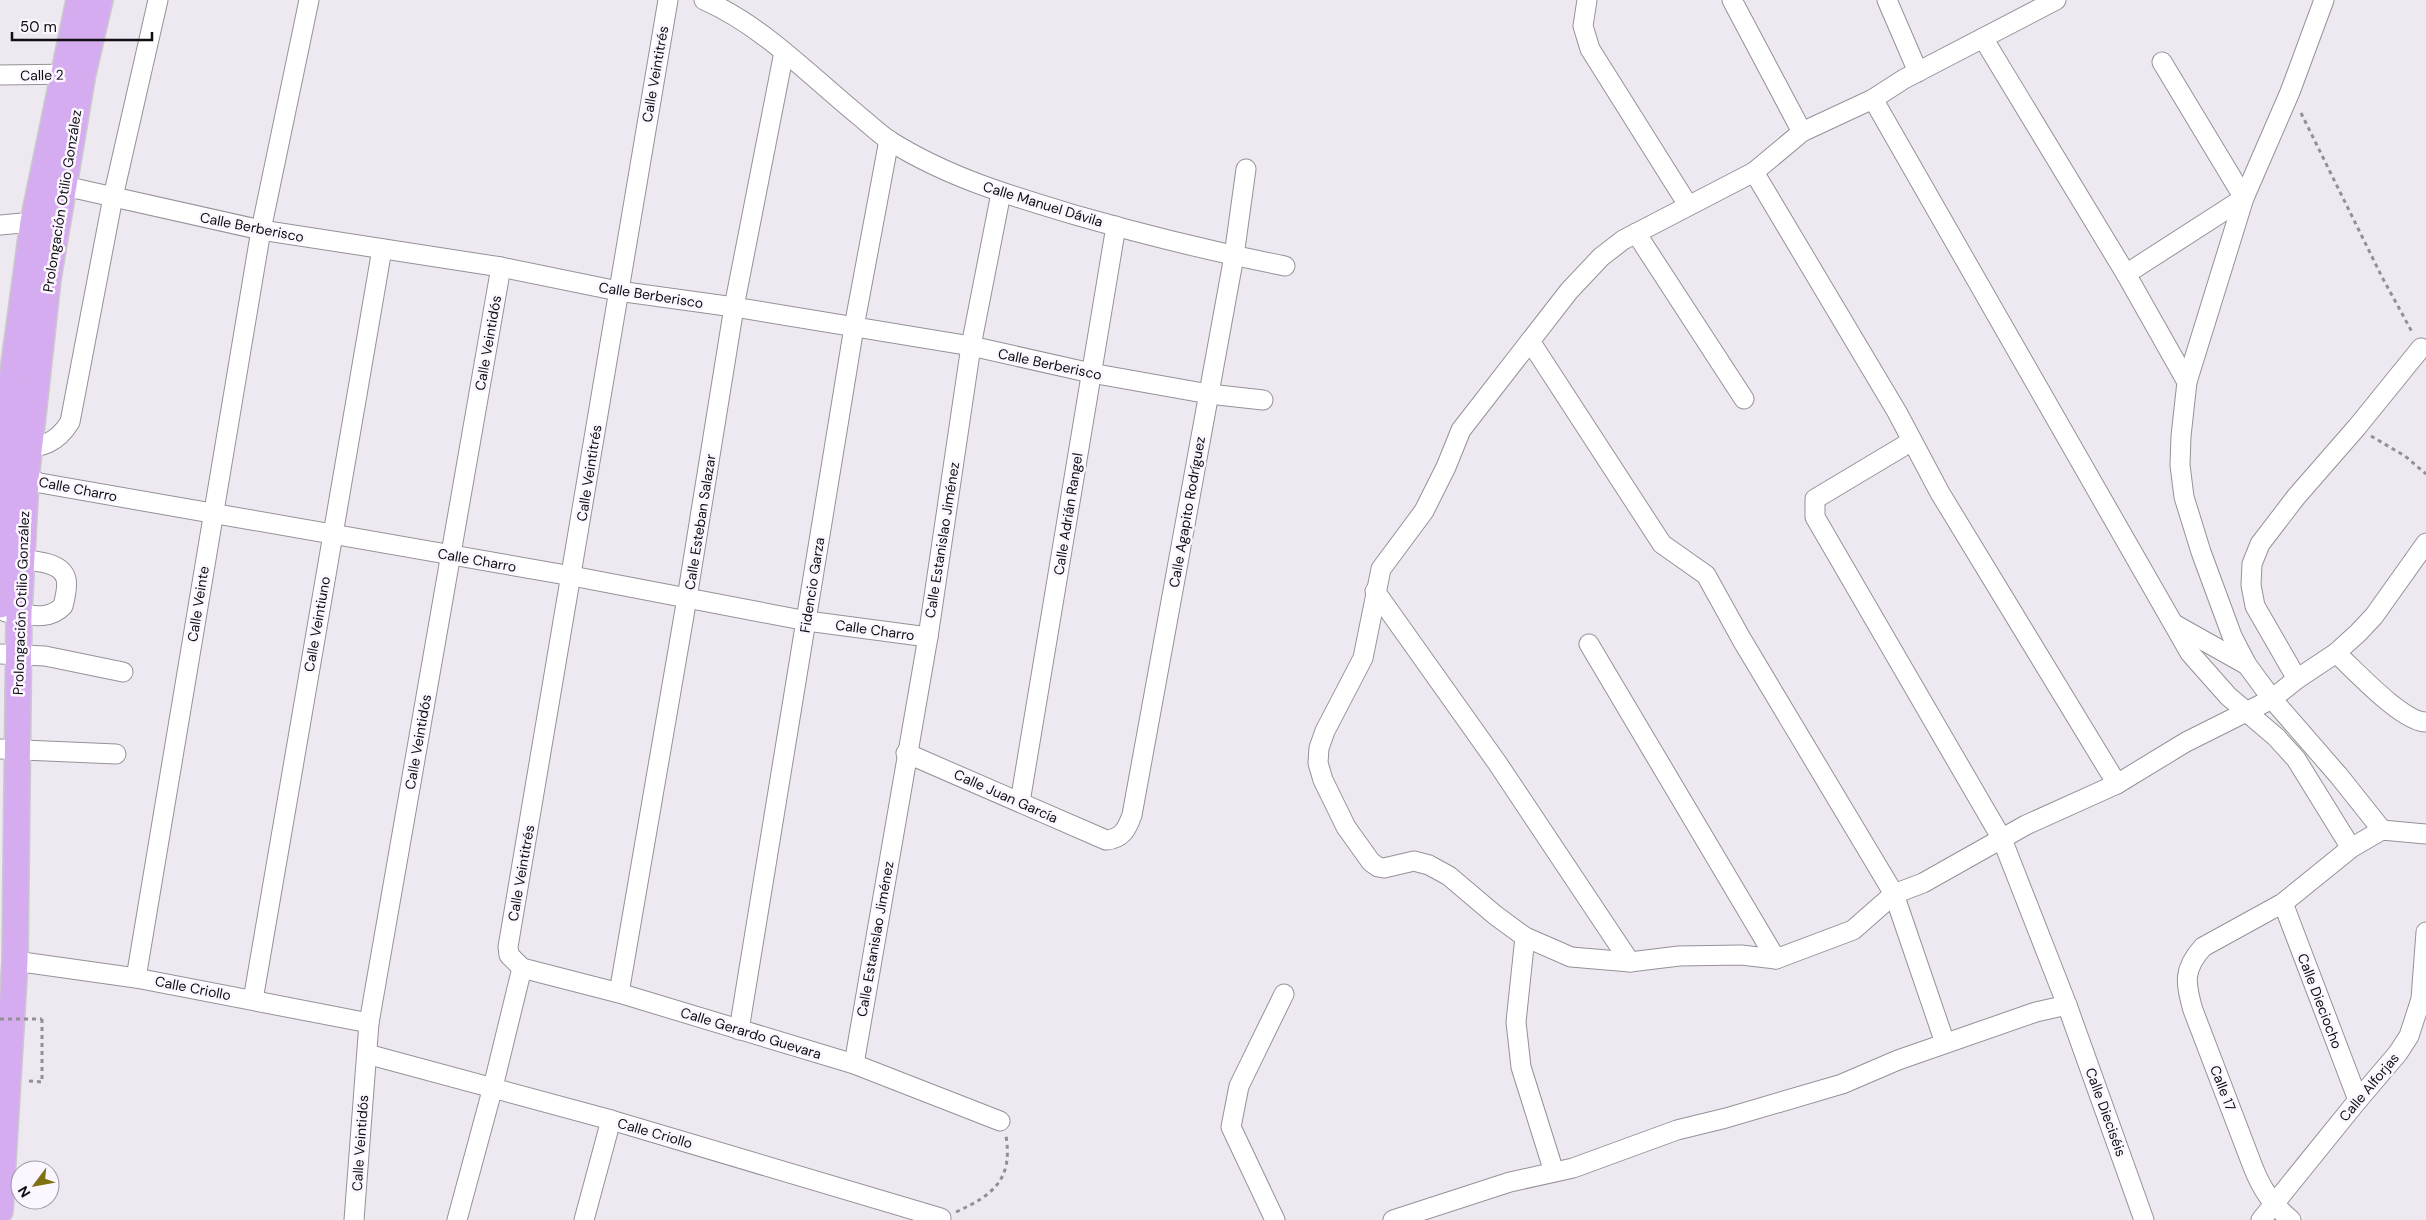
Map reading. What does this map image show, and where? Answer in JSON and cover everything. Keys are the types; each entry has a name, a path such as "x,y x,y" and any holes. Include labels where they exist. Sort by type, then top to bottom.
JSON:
{"main road":[{"name":"Prolongación Otilio González","path":"0,1202 12,1064 15,961 8,890 9,655 6,610 12,560 11,476 37,375 48,279 65,189 79,0"},
{"name":"Prolongación Otilio González","path":"19,448 6,379 33,222 40,184 73,74 100,0"}],"street":[{"path":"19,448 42,446 57,439 70,422 113,197 158,0"},
{"name":"Calle Veinte","path":"136,978 261,230 309,0"},
{"name":"Calle Veintitrés","path":"522,968 509,955 508,946 668,0"},
{"name":"Calle Manuel Dávila","path":"704,0 736,16 784,52 889,140 942,169 1000,193 1116,226 1234,256 1285,266"},
{"path":"1587,0 1583,26 1590,49 1688,205"},
{"path":"1732,0 1802,132"},
{"path":"1887,0 1918,72"},
{"path":"2056,0 1918,72 1874,99 1802,132 1754,172 1636,232 1601,257 1569,291 1461,430 1446,467 1424,511 1381,569 1362,658 1325,731 1319,748 1318,763 1323,780 1346,827 1371,862 1384,868 1414,861 1429,866 1449,876 1495,916 1525,937 1571,957 1630,962 1679,956 1741,955 1776,959 1853,930 1894,894 1923,883 2026,826 2117,784 2186,742 2248,712 2272,698 2297,678 2336,653 2374,616 2426,543"},
{"path":"2324,0 2290,92 2244,198 2187,382 2180,465 2184,497 2222,608 2247,665 2272,698 2382,830"},
{"path":"1983,38 2126,274 2187,382"},
{"name":"Calle Esteban Salazar","path":"619,993 688,598 734,307 784,52"},
{"path":"2162,62 2244,198"},
{"name":"Calle 2","path":"0,75 73,74"},
{"path":"1874,99 2190,653 2211,679 2276,737 2296,759 2351,848"},
{"name":"Fidencio Garza","path":"739,1030 854,327 889,140"},
{"name":"Calle Agapito Rodríguez","path":"1106,840 1115,839 1123,834 1132,815 1234,256 1246,169"},
{"path":"1754,172 1912,440 1945,501 2117,784"},
{"name":"Calle Berberisco","path":"40,184 65,189 78,189 261,230 502,267 618,291 734,307 971,346 1091,373 1209,394 1263,400"},
{"name":"Calle Estanislao Jiménez","path":"854,1064 906,753 928,637 971,346 1000,193"},
{"path":"2126,274 2244,198"},
{"path":"0,224 33,222 58,225"},
{"name":"Calle Adrián Rangel","path":"1020,802 1116,226"},
{"path":"1636,232 1744,400"},
{"name":"Calle Veintiuno","path":"254,1000 382,249"},
{"name":"Calle Veintidós","path":"354,1220 370,1024 450,555 502,267"},
{"path":"1530,341 1662,544 1706,575 1742,640 1894,894 1946,1044"},
{"path":"2297,678 2254,606 2251,585 2252,564 2260,544 2296,497 2357,427 2421,348"},
{"path":"6,379 37,375"},
{"name":"Calle Dieciséis","path":"1912,440 1815,499 1815,517 2002,839 2067,1005 2144,1220"},
{"name":"Calle Charro","path":"11,476 213,514 572,576 806,621 928,637"},
{"path":"6,610 36,616 54,614 64,606 66,578 56,566 51,563 12,560"},
{"path":"1375,591 1498,764 1630,962"},
{"path":"2174,624 2247,665"},
{"path":"1589,644 1776,959"},
{"path":"2336,653 2402,714 2418,722 2426,722"},
{"path":"9,655 45,656 123,672"},
{"path":"8,748 33,752 116,754"},
{"name":"Calle Juan García","path":"906,753 1106,840"},
{"path":"2283,903 2351,848 2382,830 2426,834"},
{"name":"Calle 17","path":"2283,903 2203,947 2193,958 2189,968 2188,991 2262,1189 2274,1206 2291,1220"},
{"name":"Calle Dieciocho","path":"2283,903 2358,1100"},
{"name":"Calle Alforjas","path":"2261,1220 2398,1053 2409,1036 2421,1000 2426,932"},
{"path":"1525,937 1516,1022 1520,1058 1554,1172"},
{"name":"Calle Criollo","path":"15,961 136,978 370,1024"},
{"path":"457,1220 493,1087 522,968"},
{"name":"Calle Gerardo Guevara","path":"522,968 619,993 854,1064 1000,1121"},
{"path":"1275,1220 1232,1127 1239,1086 1284,994"},
{"path":"1393,1220 1510,1182 1573,1168 1677,1130 1726,1118 1842,1084 2036,1012 2067,1005"},
{"name":"Calle Criollo","path":"367,1054 611,1120 940,1219"},
{"path":"584,1220 611,1120"}],"path":[{"path":"2290,92 2382,277 2421,348"},
{"path":"2357,427 2404,456 2426,474"},
{"path":"0,1019 42,1019 42,1082 28,1081 12,1064"},
{"path":"940,1219 982,1198 999,1184 1008,1166 1006,1136 1000,1121"}]}
